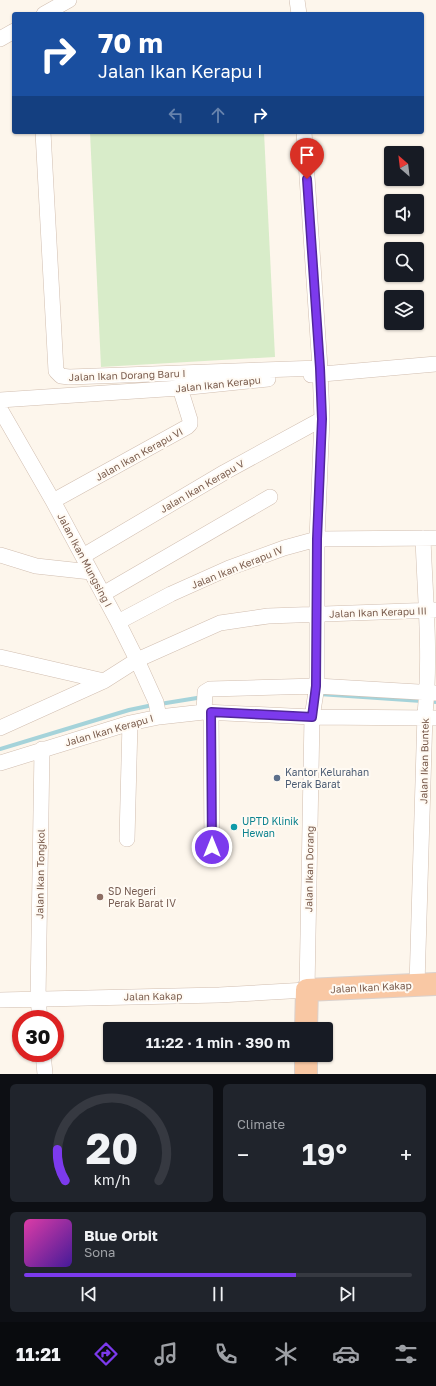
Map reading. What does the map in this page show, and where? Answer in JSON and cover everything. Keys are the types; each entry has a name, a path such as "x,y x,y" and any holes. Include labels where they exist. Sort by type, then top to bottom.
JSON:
{"highway":[{"name":"Jalan Ikan Kakap","path":"307,990 426,984"},
{"name":"Jalan Ikan Dorang","path":"306,1022 307,990"},
{"path":"306,1062 306,1074"}],"street":[{"path":"48,12 69,0"},
{"path":"297,0 299,12"},
{"path":"0,39 12,32"},
{"name":"Jalan Ikan Dorang Baru I","path":"43,134 56,371 61,376 320,371"},
{"path":"304,134 322,419 317,539 318,614 316,688"},
{"name":"Jalan Ikan Kerapu","path":"0,400 180,388 320,371 436,364"},
{"name":"Jalan Ikan Kerapu VI","path":"53,501 187,428 190,424 190,420 180,388"},
{"name":"Jalan Ikan Mungsing I","path":"0,409 53,501 118,622 137,660 158,711"},
{"name":"Jalan Ikan Kerapu V","path":"83,556 225,472 322,419"},
{"path":"103,594 270,497"},
{"name":"Jalan Ikan Kerapu IV","path":"118,622 171,594 229,568 284,548 317,539 429,538"},
{"name":"Jalan Ikan Buntek","path":"426,984 431,610 429,538"},
{"path":"0,555 36,566 91,572"},
{"name":"Jalan Ikan Kerapu III","path":"0,728 104,681 137,660 220,623 268,616 431,610"},
{"path":"0,657 104,681"},
{"path":"212,847 208,712 205,692 210,689 316,688 429,705"},
{"name":"Jalan Ikan Dorang","path":"307,990 313,713 316,688"},
{"name":"Jalan Ikan Kerapu I","path":"0,763 130,723 158,711 313,713 429,705"},
{"path":"127,839 130,723"},
{"name":"Jalan Ikan Tongkol","path":"39,1010 38,999 42,749"},
{"name":"Jalan Kakap","path":"0,1000 219,995 307,990"},
{"path":"44,1062 45,1074"}],"green space":[{"path":"90,134 264,134 275,357 101,367"}],"waterway":[{"path":"319,694 436,702"},
{"path":"160,704 203,697"},
{"path":"0,749 129,710 153,705"}],"place":[{"name":"Kantor Kelurahan Perak Barat","path":"277,778"},
{"name":"UPTD Klinik Hewan","path":"234,827"},
{"name":"SD Negeri Perak Barat IV","path":"100,897"}],"route":[{"path":"212,847 211,712 312,717 316,690 318,614 317,539 322,419 307,179"}]}
